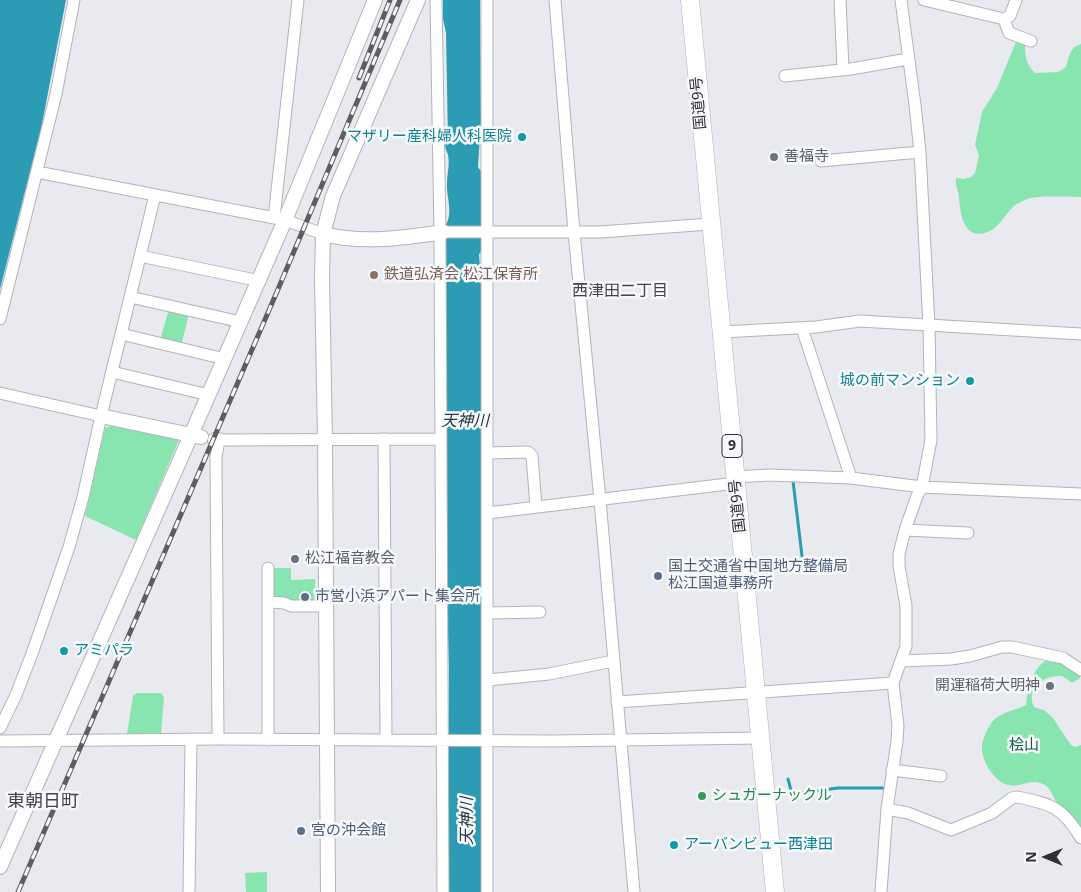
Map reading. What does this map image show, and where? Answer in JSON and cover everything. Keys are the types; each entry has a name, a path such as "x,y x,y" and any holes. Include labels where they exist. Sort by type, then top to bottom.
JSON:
{"highway":[{"name":"国道9号","path":"690,0 775,892"}],"street":[{"path":"0,319 56,94 74,0"},
{"path":"280,219 298,0"},
{"path":"0,867 196,436 209,395 260,281 280,219 375,0"},
{"path":"328,892 323,234 333,196 418,0"},
{"path":"436,0 442,232 443,892"},
{"path":"487,0 485,232 488,513 487,892"},
{"path":"555,0 574,232 600,500 634,892"},
{"path":"840,0 843,69"},
{"path":"881,892 887,809 898,726 893,683 906,646 906,606 899,561 905,530 922,486 931,440 929,326 920,152 901,0"},
{"path":"924,0 950,3 1004,19 1010,16 1016,0"},
{"path":"1004,19 1009,33 1030,40"},
{"path":"785,76 851,69 908,59"},
{"path":"822,161 920,152"},
{"path":"37,172 280,219 340,238 408,238 442,232 600,232 710,224"},
{"path":"0,728 16,695 33,651 84,498 101,416 155,195"},
{"path":"140,256 260,281"},
{"path":"130,297 241,322"},
{"path":"722,332 802,328 860,321 1081,334"},
{"path":"802,328 851,478"},
{"path":"121,334 225,359"},
{"path":"112,372 209,395"},
{"path":"0,393 196,436"},
{"path":"384,439 386,740"},
{"path":"218,739 217,440 441,439"},
{"path":"487,453 528,452 532,456 536,507"},
{"path":"488,513 600,500 770,475 851,478 922,486 1081,494"},
{"path":"905,530 968,533"},
{"path":"268,568 268,740"},
{"path":"268,602 284,602 291,606 326,606"},
{"path":"488,613 540,612"},
{"path":"902,661 951,659 1002,647 1012,647 1063,658 1081,670"},
{"path":"488,680 549,674 613,661"},
{"path":"617,702 893,683"},
{"path":"0,741 760,738"},
{"path":"189,892 191,740"},
{"path":"892,770 941,776"},
{"path":"887,809 908,813 950,830 992,813 1012,798 1017,797 1052,806 1066,819 1081,838"}],"green space":[{"path":"1016,42 1025,45 1027,60 1035,73 1058,72 1066,67 1072,50 1081,44 1081,197 1027,199 1014,206 990,231 981,234 974,233 965,225 962,218 956,178 964,179 971,177 975,173 979,155 975,145 982,112 997,88"},
{"path":"169,309 189,314 181,346 160,340"},
{"path":"111,426 179,440 136,540 85,516 105,428"},
{"path":"270,568 291,568 291,580 315,579 316,603 289,603 270,598"},
{"name":"桧山","path":"1045,661 1061,663 1080,675 1080,678 1072,683 1060,676 1046,678 1037,685 1032,695 1032,701 1034,707 1044,710 1053,718 1071,745 1075,747 1081,745 1081,835 1045,785 1035,782 1015,785 1005,784 992,774 983,758 982,744 988,728 998,717 1026,705 1033,675"},
{"path":"137,693 161,693 164,697 161,734 127,734 133,696"},
{"path":"267,872 267,892 246,892 245,873"}],"water":[{"path":"0,0 66,0 41,129 0,289"},
{"name":"天神川","path":"443,0 480,0 481,121 478,167 482,173 483,250 479,254 485,336 482,892 448,892 449,667 445,536 447,536 446,315 444,314 445,226 449,216 447,180 449,159 445,147 448,141 446,33 443,19"}],"waterway":[{"path":"793,481 802,556"},
{"path":"788,779 792,794 838,788 887,788"}],"railway":[{"path":"359,78 390,0"},
{"path":"18,892 276,294 400,0"}],"place":[{"name":"マザリー産科婦人科医院","path":"522,137"},
{"name":"善福寺","path":"774,157"},
{"name":"鉄道弘済会 松江保育所","path":"374,275"},
{"name":"城の前マンション","path":"970,381"},
{"name":"松江福音教会","path":"295,559"},
{"name":"国土交通省中国地方整備局 松江国道事務所","path":"658,576"},
{"name":"市営小浜アパート集会所","path":"305,597"},
{"name":"アミパラ","path":"64,651"},
{"name":"開運稲荷大明神","path":"1050,686"},
{"name":"シュガーナックル","path":"702,796"},
{"name":"宮の沖会館","path":"301,831"},
{"name":"アーバンビュー西津田","path":"674,845"}],"district":[{"name":"西津田二丁目","path":"620,291"},
{"name":"東朝日町","path":"43,802"}]}
